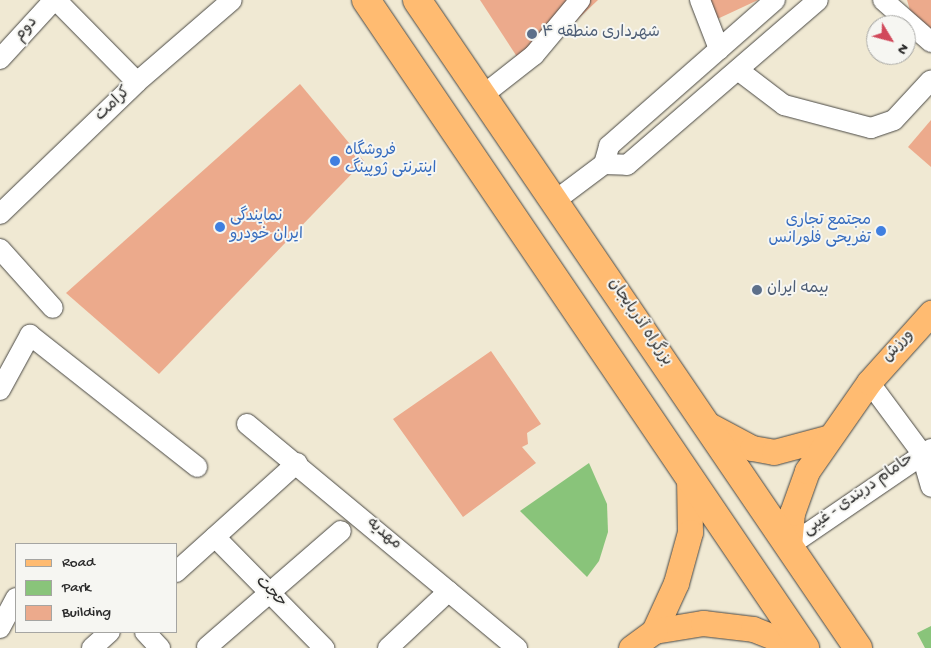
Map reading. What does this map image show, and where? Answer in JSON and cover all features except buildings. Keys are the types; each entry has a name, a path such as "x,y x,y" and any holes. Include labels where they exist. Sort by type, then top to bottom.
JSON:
{"highway":[{"path":"358,0 372,10 805,648"},
{"name":"بزرگراه آذربایجان","path":"416,0 556,200 858,648"}],"main road":[{"name":"ورزش","path":"789,546 792,513 807,471 869,382 931,313"},
{"path":"707,424 752,448 774,452 830,437"},
{"path":"654,631 676,583 690,532 689,476"},
{"path":"631,648 654,631 703,623 753,629 801,648"}],"street":[{"name":"دوم","path":"0,59 55,0"},
{"path":"55,0 137,82"},
{"name":"کرامت","path":"0,214 137,82 232,0"},
{"path":"483,95 534,55 580,0"},
{"path":"700,0 719,49"},
{"path":"556,200 604,164 609,146 775,0"},
{"path":"604,164 627,165 818,0"},
{"path":"883,0 931,42"},
{"path":"738,70 784,104 871,128 894,120 931,80"},
{"path":"0,249 53,308"},
{"path":"0,390 30,335 197,467"},
{"path":"869,382 926,451 931,487"},
{"name":"مهدیه","path":"247,424 297,463 517,648"},
{"name":"حامام دربندی - غیبی","path":"789,546 926,451"},
{"path":"178,570 297,463"},
{"path":"206,647 341,530"},
{"name":"حجت","path":"215,537 324,648"},
{"path":"388,648 449,590"},
{"path":"0,628 15,600"},
{"path":"92,648 109,633"},
{"path":"146,633 160,648"}],"green space":[{"path":"589,463 607,504 608,532 599,561 587,577 520,511"},
{"path":"931,626 931,648 925,648 917,633"}],"place":[{"name":"شهرداری منطقه ۴","path":"532,34"},
{"name":"فروشگاه اینترنتی ژوپینگ","path":"335,161"},
{"name":"نمایندگی ایران خودرو","path":"220,227"},
{"name":"مجتمع تجاری تفریحی فلورانس","path":"881,231"},
{"name":"بیمه ایران","path":"757,290"}]}
